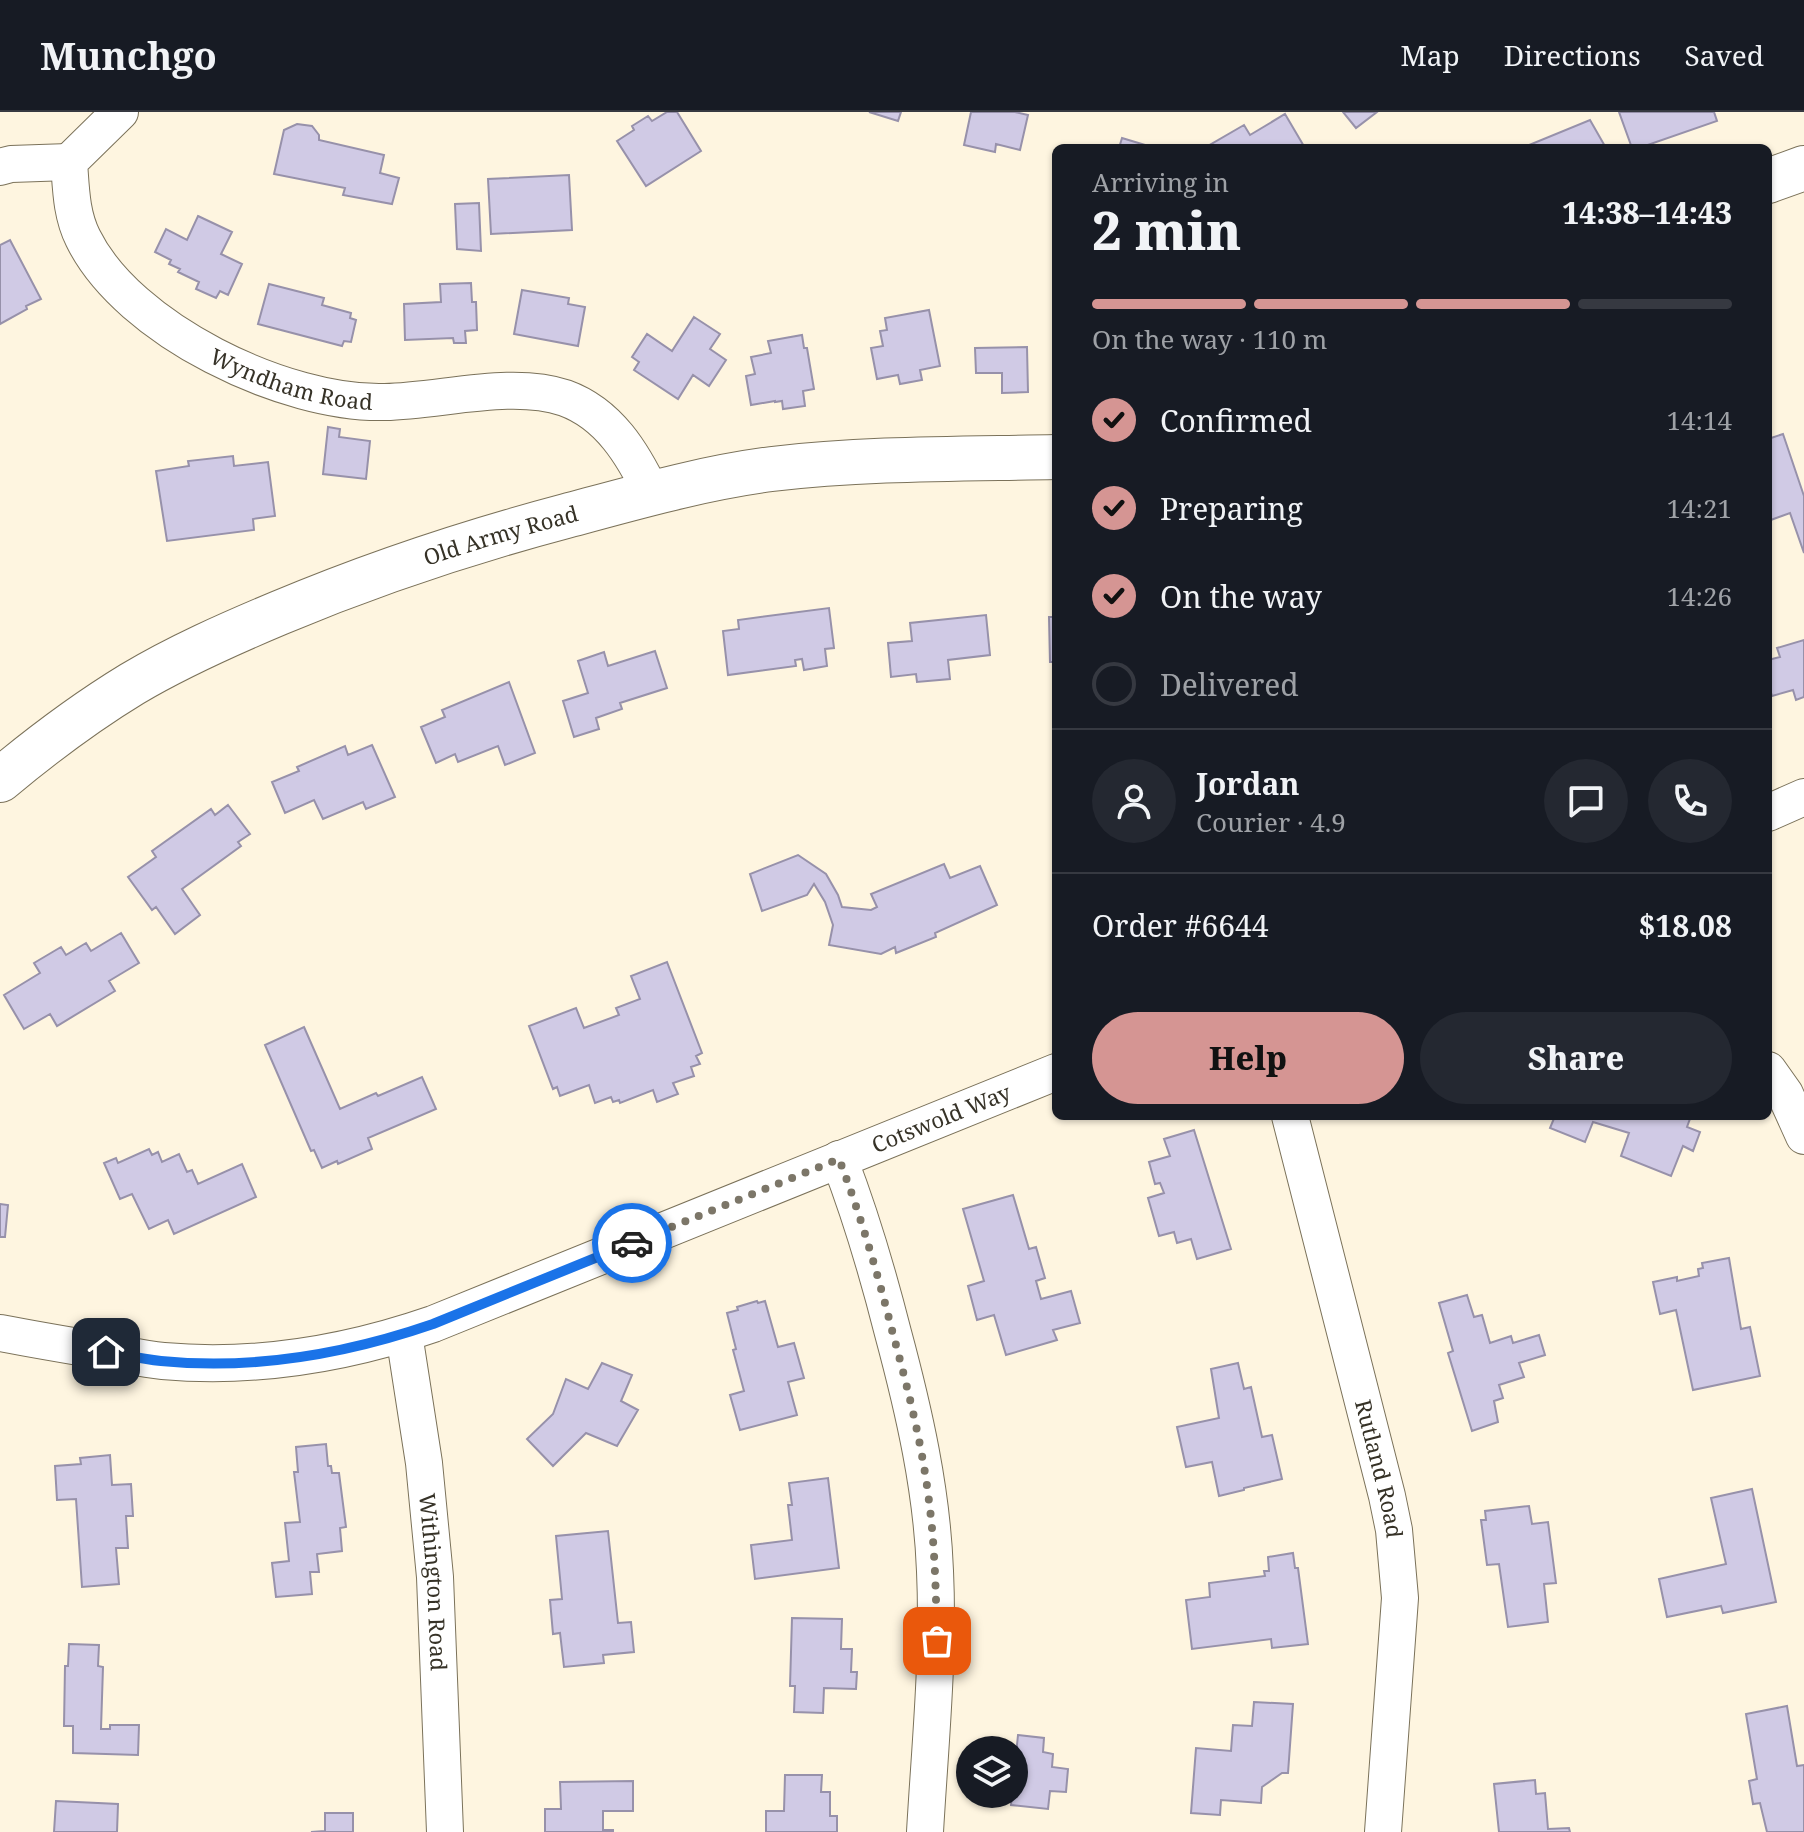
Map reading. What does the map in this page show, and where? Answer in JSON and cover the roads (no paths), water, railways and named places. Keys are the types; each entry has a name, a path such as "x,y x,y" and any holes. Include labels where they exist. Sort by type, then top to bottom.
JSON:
{"street":[{"path":"0,167 69,162 120,112"},
{"name":"Wyndham Road","path":"69,162 76,221 96,260 137,305 188,341 244,370 337,397 384,402 523,391 563,397 595,414 614,432 632,455 652,494"},
{"path":"1772,180 1804,168"},
{"name":"Old Army Road","path":"0,780 51,739 113,697 180,658 229,634 368,578 504,533 700,482 756,472 838,463 1052,457"},
{"path":"1772,811 1804,797"},
{"name":"Cotswold Way","path":"0,1333 159,1361 205,1364 299,1358 346,1349 433,1324 1052,1074"},
{"path":"1772,1076 1785,1094 1804,1136"},
{"name":"Rutland Road","path":"1291,1120 1394,1530 1400,1598 1383,1832"},
{"path":"839,1159 879,1278 916,1427 929,1500 937,1641 925,1832"},
{"name":"Withington Road","path":"404,1334 424,1463 435,1577 445,1832"}]}
